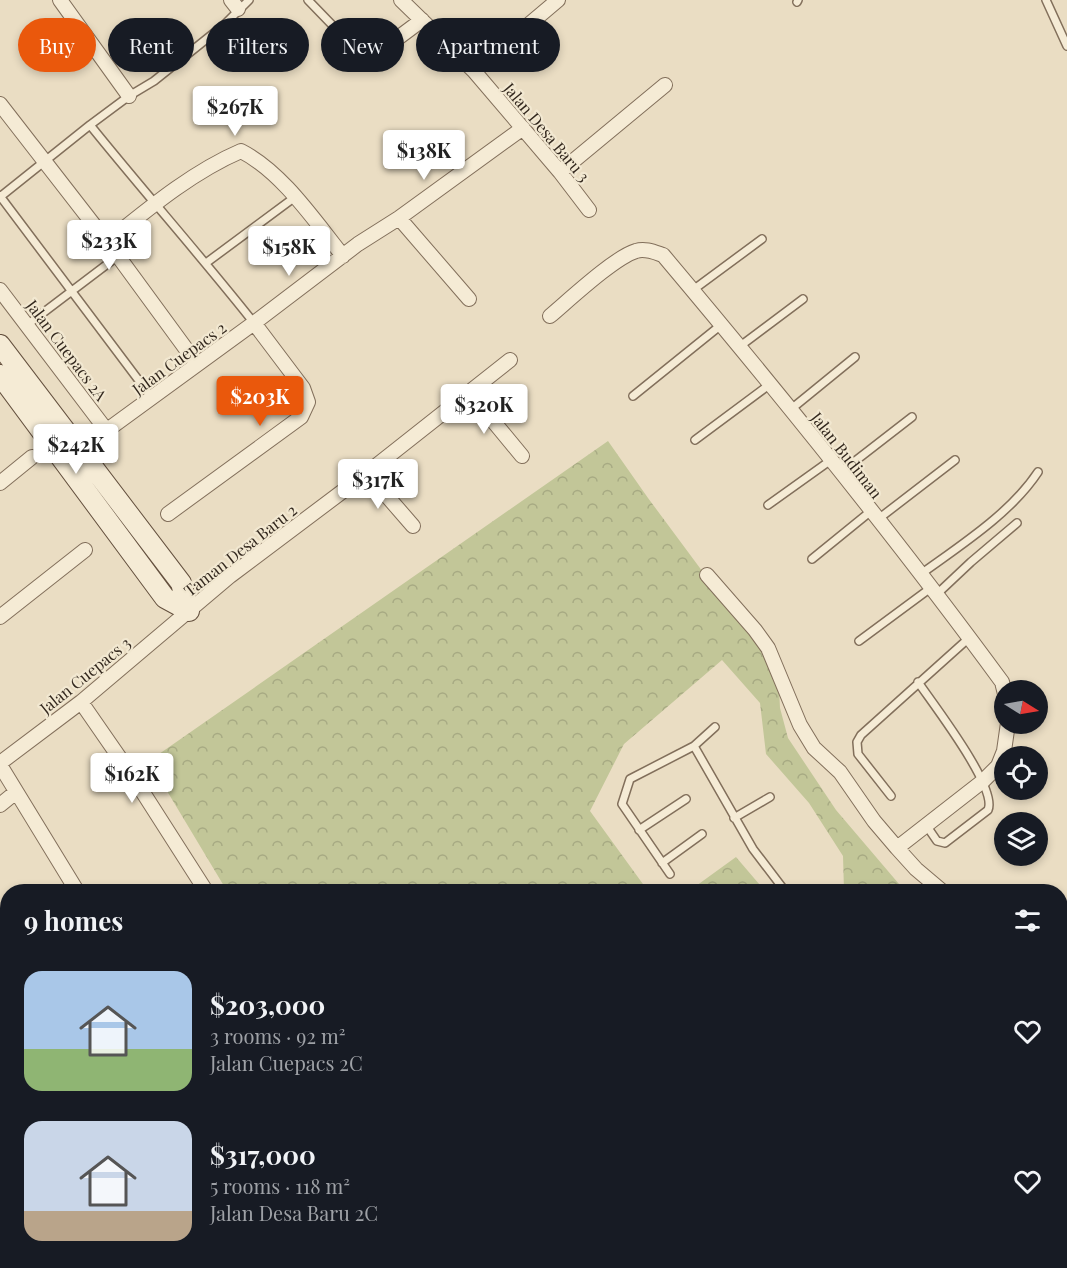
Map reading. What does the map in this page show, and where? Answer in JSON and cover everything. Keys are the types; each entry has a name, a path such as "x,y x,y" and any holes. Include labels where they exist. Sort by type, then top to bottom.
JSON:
{"street":[{"path":"60,0 129,96"},
{"name":"Jalan Desa Baru 3","path":"401,0 420,18"},
{"path":"536,18 558,0"},
{"name":"Jalan Desa Baru 3","path":"476,72 590,210"},
{"path":"560,172 665,86"},
{"path":"0,104 118,256 197,364"},
{"name":"Jalan Cuepacs 2","path":"73,455 343,256 522,128"},
{"path":"107,242 154,204 223,159 241,151 255,159 295,197 343,256"},
{"path":"399,218 469,299"},
{"name":"Jalan Budiman","path":"550,316 622,257 637,251 649,250 663,255 841,472 935,591 1000,680"},
{"name":"Jalan Cuepacs 2A","path":"0,290 107,431"},
{"path":"168,514 301,417 308,402 303,388 254,323"},
{"path":"0,345 165,598 189,611"},
{"name":"Taman Desa Baru 2","path":"189,611 230,576 367,473 510,360"},
{"path":"0,375 73,455"},
{"path":"470,393 522,456"},
{"path":"0,483 32,458"},
{"path":"367,473 413,526"},
{"path":"0,617 85,550"},
{"path":"707,575 768,648 800,725 814,748 840,772 856,797 897,848 930,884"},
{"name":"Jalan Cuepacs 3","path":"0,764 81,702 189,611"},
{"path":"81,702 135,780 202,884"},
{"path":"897,848 983,782 998,765 1004,751 1006,734"},
{"path":"0,764 72,884"},
{"path":"0,805 16,792"}],"lane":[{"path":"308,0 325,18"},
{"path":"1046,0 1067,46"},
{"path":"152,398 0,197 44,160 129,96 154,81 224,25 239,3"},
{"path":"90,125 254,323"},
{"path":"206,263 295,197"},
{"path":"693,290 762,239"},
{"path":"27,325 118,256"},
{"path":"738,347 803,299"},
{"path":"633,396 721,325"},
{"path":"790,410 855,357"},
{"path":"695,440 769,385"},
{"path":"841,472 912,417"},
{"path":"768,505 831,460"},
{"path":"812,560 956,460"},
{"path":"921,574 1011,505 1038,472"},
{"path":"859,641 935,591 1017,523"},
{"path":"891,796 858,754 857,742 861,735 918,682 969,638"},
{"path":"918,682 974,764 990,801 988,810 945,843 937,841 926,825"},
{"path":"670,874 622,804 630,779 694,746 715,727"},
{"path":"694,746 753,849 780,884"},
{"path":"735,818 770,797"},
{"path":"639,830 686,799"},
{"path":"662,863 702,834"}],"green space":[{"path":"608,441 737,618 778,667 780,708 788,738 836,810 899,884 844,884 843,856 809,803 766,754 760,703 722,660 624,744 590,811 643,884 223,884 149,761"},
{"path":"736,857 759,884 699,884"}]}
